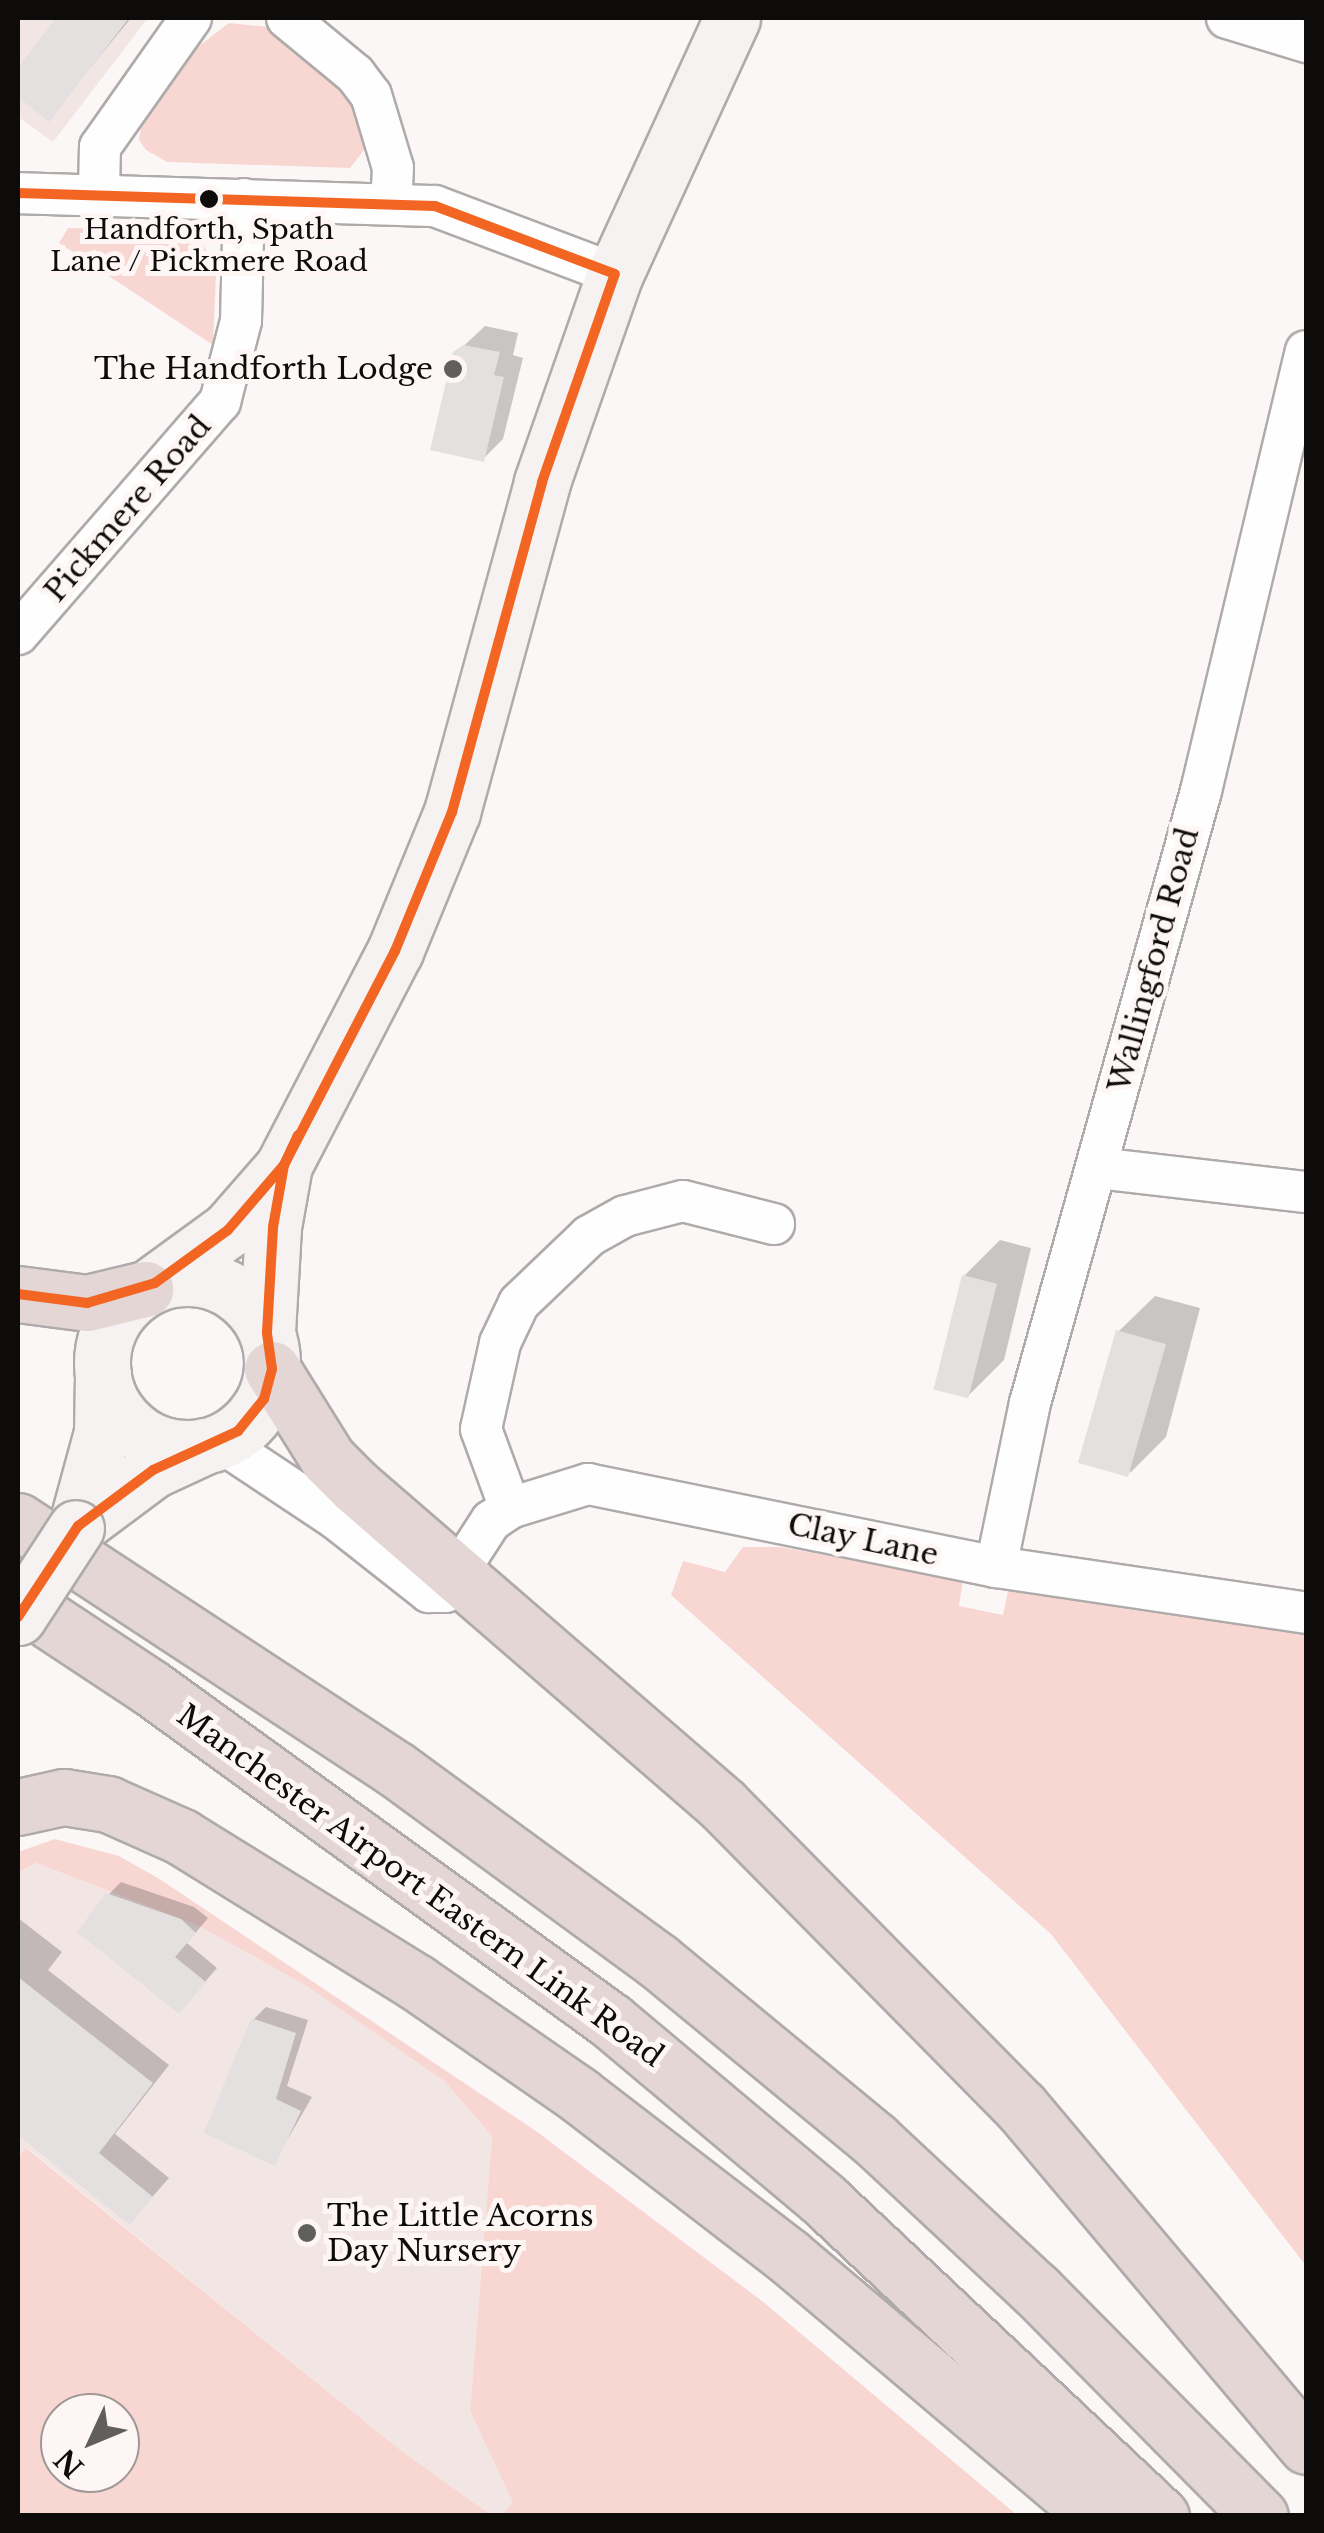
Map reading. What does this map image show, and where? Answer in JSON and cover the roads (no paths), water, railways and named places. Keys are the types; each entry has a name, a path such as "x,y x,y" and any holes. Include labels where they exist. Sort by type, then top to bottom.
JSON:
{"highway":[{"path":"18,1294 87,1303 150,1286"},
{"path":"269,1351 328,1459 708,1792 863,1943 1021,2107 1306,2446"},
{"path":"18,1521 397,1770 658,1961 875,2140 1036,2290 1260,2516"},
{"name":"Manchester Airport Eastern Link Road","path":"18,1600 151,1688 611,2021 824,2200 1162,2516"},
{"path":"18,1808 64,1797 108,1804 182,1837 416,1982 579,2094 788,2256 1096,2516"}],"main road":[{"path":"18,1618 77,1527 102,1432 103,1374 111,1324 150,1286 228,1230 284,1165 395,951 452,812 542,482 615,274 732,18"},
{"path":"77,1527 153,1470 212,1444 254,1416 269,1351 272,1227 284,1165"},
{"path":"150,1286 192,1277 222,1286 249,1304 269,1351"},
{"path":"103,1374 120,1415 136,1431 178,1447 212,1444"}],"street":[{"path":"99,192 100,147 116,118 191,18"},
{"path":"287,18 356,74 371,95 394,168 391,200"},
{"path":"1227,18 1306,42"},
{"path":"18,193 391,200 470,216 615,274"},
{"name":"Pickmere Road","path":"18,634 220,402 241,320 244,199"},
{"name":"Wallingford Road","path":"996,1567 1030,1402 1200,791 1306,351"},
{"path":"1097,1168 1306,1192"},
{"path":"212,1444 335,1518 429,1592 445,1592 459,1577 492,1521 510,1508 481,1429 500,1343 528,1292 589,1236 625,1216 683,1201 774,1224"},
{"name":"Clay Lane","path":"510,1508 588,1484 996,1567 1306,1613"}],"place":[{"name":"Handforth, Spath Lane / Pickmere Road","path":"209,199"},
{"name":"The Handforth Lodge","path":"453,369"},
{"name":"The Little Acorns Day Nursery","path":"307,2233"}]}
